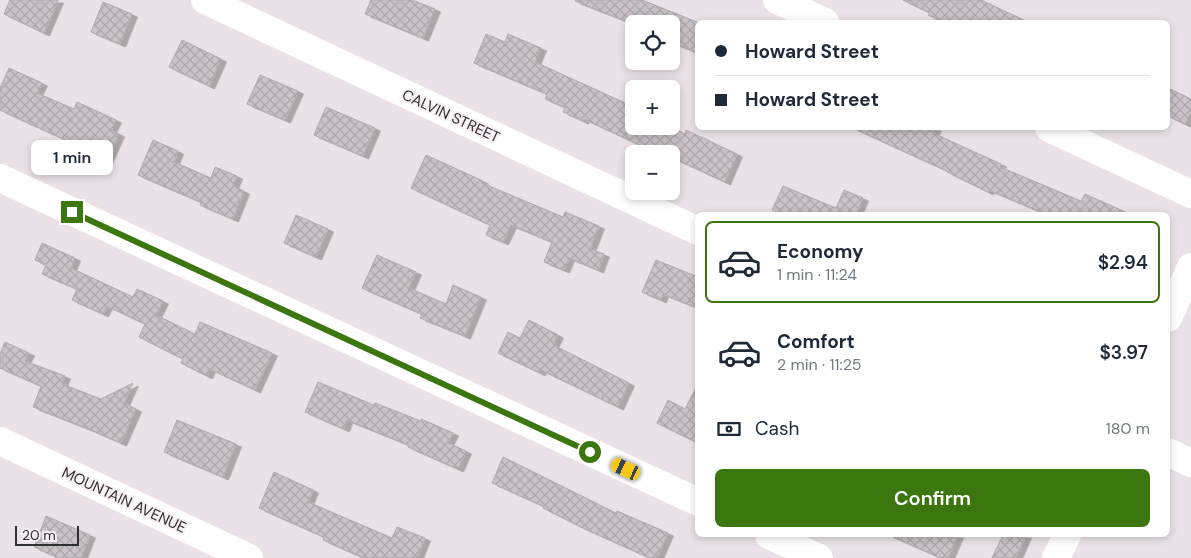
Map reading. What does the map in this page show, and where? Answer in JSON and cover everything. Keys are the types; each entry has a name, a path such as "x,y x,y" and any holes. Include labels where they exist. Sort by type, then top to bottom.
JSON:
{"street":[{"name":"CALVIN STREET","path":"206,0 695,230"},
{"path":"777,0 821,20"},
{"path":"1053,130 1191,194"},
{"path":"0,178 695,501"},
{"path":"1170,314 1191,267"},
{"name":"MOUNTAIN AVENUE","path":"0,442 249,558"},
{"path":"1170,453 1191,463"},
{"path":"773,537 818,558"},
{"path":"1056,558 1066,537"}],"building":[{"path":"10,0 58,0 44,33 4,14"},
{"path":"371,0 412,0 435,9 423,38 365,14"},
{"path":"575,0 642,0 680,15 625,15 625,20"},
{"path":"903,0 981,0 1024,20 939,20 928,15 930,13"},
{"path":"103,2 132,14 120,44 91,32"},
{"path":"680,15 695,21 695,52 680,46"},
{"path":"486,34 505,42 508,34 541,48 535,62 625,103 625,135 680,135 680,132 685,134 686,130 737,154 725,182 680,161 680,145 640,145 584,119 583,121 563,112 565,107 545,99 547,94 474,63"},
{"path":"182,40 221,59 209,86 169,67"},
{"path":"9,68 42,83 37,93 74,109 77,102 116,120 111,130 119,134 105,165 65,147 68,141 0,110 0,88"},
{"path":"260,75 298,91 285,120 247,104"},
{"path":"1170,89 1191,99 1191,112 1185,124 1170,117"},
{"path":"326,107 375,128 363,156 314,135"},
{"path":"857,130 935,130 933,133 1001,164 1000,167 1081,201 1085,194 1125,212 1041,212 989,190 988,192"},
{"path":"153,140 178,151 174,162 211,178 215,167 237,176 233,186 244,191 233,219 200,205 201,202 138,175"},
{"path":"426,155 483,181 482,183 563,217 565,212 599,226 590,249 604,254 598,270 569,258 564,270 544,262 552,242 511,225 503,242 486,235 490,225 411,188"},
{"path":"783,186 836,208 844,190 863,198 857,212 777,212 772,210"},
{"path":"296,215 328,229 316,257 284,243"},
{"path":"42,243 75,258 71,268 133,297 137,289 163,301 156,315 195,334 200,322 272,353 255,390 210,369 207,376 181,363 183,359 139,337 145,324 107,306 103,314 72,300 77,289 42,274 46,265 35,260"},
{"path":"377,255 416,272 409,288 446,304 453,285 481,297 465,336 420,318 422,314 362,288"},
{"path":"656,260 695,276 695,307 663,294 661,300 642,292"},
{"path":"529,320 558,335 553,345 629,383 618,407 541,370 540,373 498,353 508,332 520,338"},
{"path":"5,342 29,353 25,361 65,376 62,384 101,399 133,383 124,403 136,409 121,443 33,407 41,386 0,368 0,354"},
{"path":"318,382 374,405 375,403 421,421 421,419 453,433 448,443 466,451 458,469 408,447 409,445 347,420 344,429 305,412"},
{"path":"695,390 695,442 657,423 668,400 685,409"},
{"path":"177,420 236,444 223,477 164,452"},
{"path":"503,457 616,513 617,511 668,533 657,558 650,558 581,527 543,508 543,506 492,483"},
{"path":"274,472 313,490 308,502 392,538 397,527 425,538 417,558 364,558 323,540 324,537 259,508"},
{"path":"46,516 90,535 81,558 59,558 34,547"},
{"path":"894,537 957,537 948,558 941,558"},
{"path":"1002,537 1025,537 1016,558 992,558"}],"route":[{"path":"72,212 590,452"}]}
